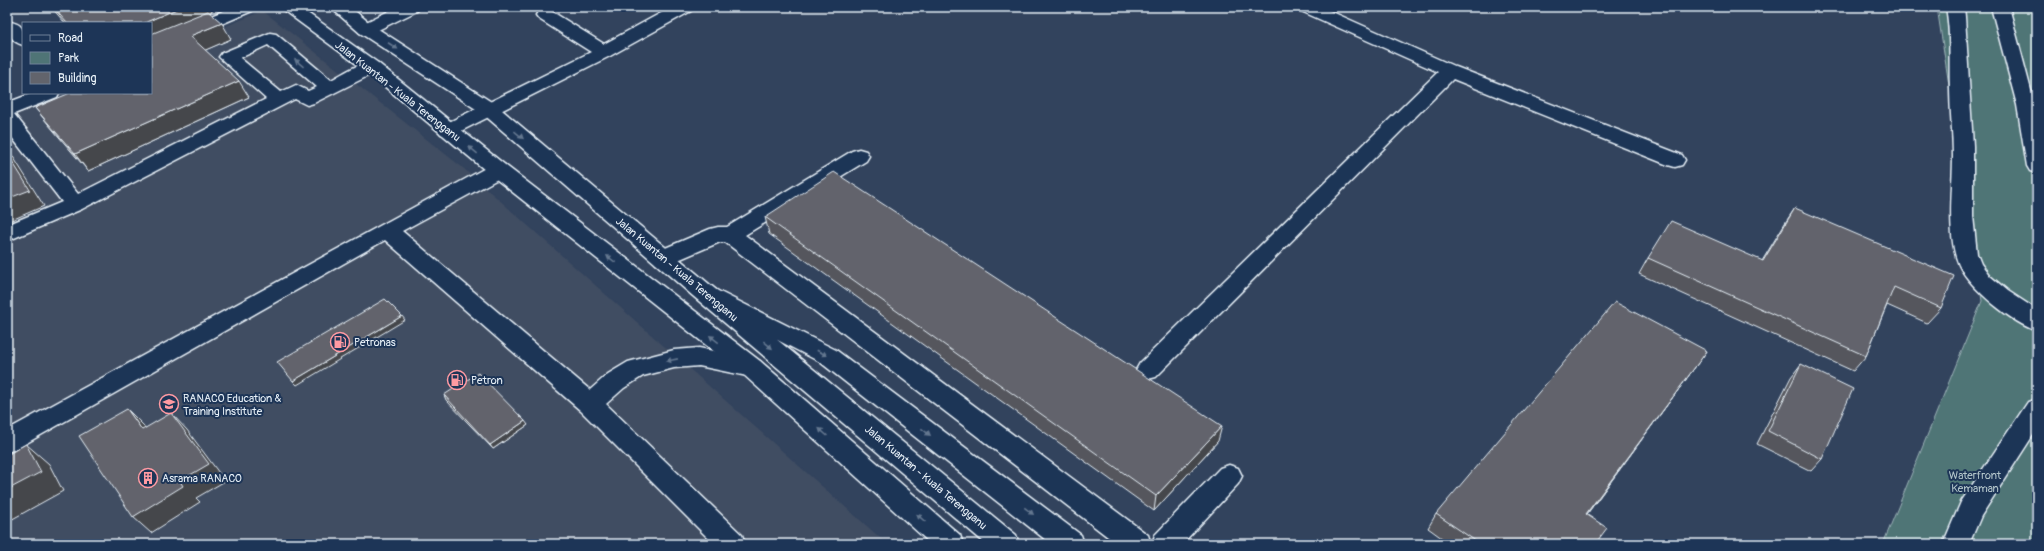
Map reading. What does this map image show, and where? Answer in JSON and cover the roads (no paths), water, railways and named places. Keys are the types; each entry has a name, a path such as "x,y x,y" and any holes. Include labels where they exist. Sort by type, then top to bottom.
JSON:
{"main road":[{"path":"152,48 246,7"},
{"name":"Jalan Kuantan - Kuala Terengganu","path":"288,7 372,67 498,170 752,368 950,544"},
{"name":"Jalan Kuantan - Kuala Terengganu","path":"339,7 366,29 489,109 701,290 1006,544"},
{"path":"366,29 411,7"},
{"path":"448,130 604,52 685,7"},
{"path":"1307,7 1450,71 1675,160"},
{"path":"1955,7 1959,40 1959,90 1963,162 1963,225 1970,266 1979,278 1999,295 2037,322"},
{"path":"2000,7 2026,105 2037,166"},
{"path":"545,15 604,52"},
{"path":"7,26 15,29 22,40"},
{"path":"279,100 228,57 271,39 329,88"},
{"path":"7,49 22,42"},
{"path":"7,234 75,204 296,91 307,99 372,67"},
{"path":"1148,370 1450,71"},
{"path":"7,110 47,94"},
{"path":"7,118 75,204"},
{"path":"730,235 858,156"},
{"path":"7,442 498,170"},
{"path":"388,230 590,404 732,544"},
{"path":"664,258 718,234 730,235 1138,544"},
{"path":"701,290 828,356 1071,544"},
{"path":"590,404 616,381 636,369 674,359 699,357 752,368"},
{"path":"1956,544 1970,510 2037,409"},
{"path":"1165,544 1229,476"}],"place":[{"name":"Petronas","path":"340,342"},
{"name":"Petron","path":"457,380"},
{"name":"RANACO Education & Training Institute","path":"169,404"},
{"name":"Asrama RANACO","path":"148,478"}],"park label":[{"name":"Waterfront Kemaman","path":"1975,481"}]}
